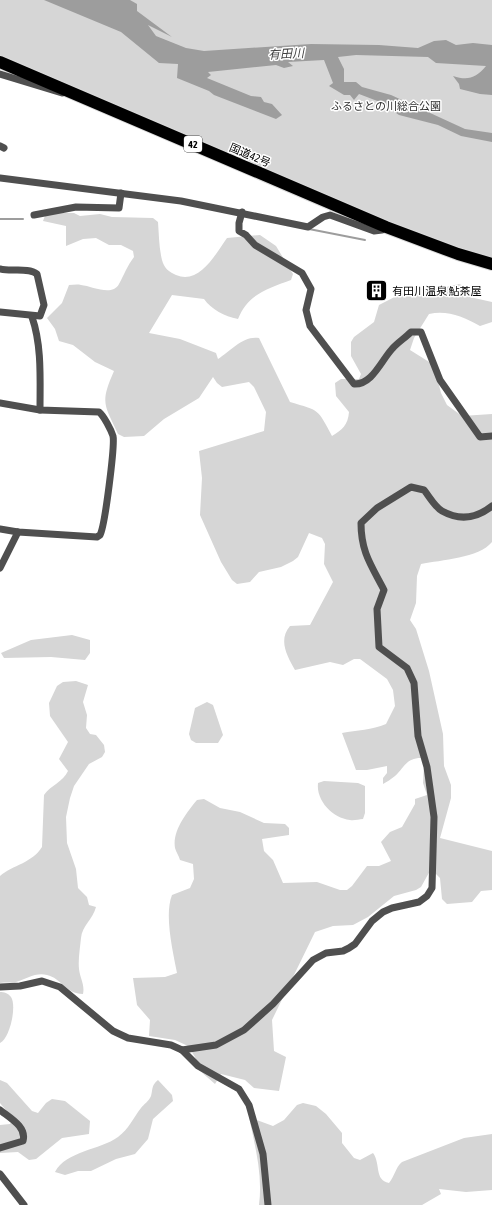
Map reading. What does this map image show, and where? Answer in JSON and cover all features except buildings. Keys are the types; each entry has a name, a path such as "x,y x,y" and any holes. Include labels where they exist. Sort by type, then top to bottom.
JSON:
{"highway":[{"name":"国道42号","path":"0,62 386,226 458,254 492,264"}],"street":[{"path":"0,74 56,92 70,92"},
{"path":"0,178 181,201 242,212 308,227 323,217 330,215 374,231 382,230 386,226"},
{"path":"34,215 76,207 119,208 121,193"},
{"path":"242,212 239,223 239,231 246,235 255,245 295,268 306,279 311,290 306,310 310,326 354,384 361,385 368,381 392,348 411,332 421,332 440,380 453,400 480,437 492,436"},
{"path":"0,269 34,271 37,274 44,309 40,316 32,317 0,312"},
{"path":"32,317 38,336 40,410"},
{"path":"0,403 40,410 94,411 102,414 113,438 103,530 100,536 18,532 0,529"},
{"path":"182,1050 216,1045 244,1030 273,1004 313,960 326,953 343,951 349,948 355,944 372,921 382,912 392,908 420,902 427,896 432,888 434,817 427,767 418,736 414,683 407,668 379,647 377,609 384,590 365,553 361,540 361,523 377,508 411,487 424,490 441,511 458,516 474,517 492,506"},
{"path":"0,568 18,532"},
{"path":"0,987 20,986 42,981 60,987 113,1031 128,1038 171,1045 182,1050 198,1066 239,1090 248,1105 263,1154 268,1205"},
{"path":"0,1110 20,1126 24,1136 23,1141 0,1148"},
{"path":"0,1174 24,1205"}],"green space":[{"name":"ふるさとの川総合公園","path":"0,0 492,0 492,259 457,249 321,195 0,58"},
{"path":"46,213 74,213 80,216 100,214 112,217 153,218 158,222 160,251 164,265 171,273 185,277 193,276 200,272 212,259 227,238 260,235 276,246 293,274 291,280 266,290 253,298 242,311 238,319 219,312 204,299 172,295 149,333 180,339 216,353 218,359 243,341 259,338 290,402 313,409 317,412 332,436 344,427 349,412 336,396 335,383 341,379 359,379 361,374 351,356 351,342 354,337 374,322 379,305 416,286 433,290 459,284 467,287 465,296 492,302 492,322 480,326 455,315 443,313 429,314 414,338 410,350 434,365 441,393 447,405 462,416 492,414 492,542 478,552 469,555 449,560 421,564 417,576 416,603 410,620 416,629 429,671 443,734 444,766 451,785 451,798 440,838 492,851 492,890 481,891 472,902 447,904 442,899 440,878 431,869 421,887 416,890 394,896 368,917 353,925 333,926 315,932 272,1020 274,1051 286,1057 279,1091 254,1088 245,1080 221,1074 215,1084 199,1070 195,1057 188,1046 175,1040 149,1036 150,1020 137,1005 133,978 165,977 177,973 170,934 170,903 172,895 190,888 194,879 193,864 180,860 175,850 176,835 181,822 197,800 204,799 220,808 240,812 264,823 285,824 289,828 289,835 262,839 264,851 273,860 283,883 317,882 340,890 347,890 352,886 367,866 379,866 391,861 381,842 390,832 402,827 415,804 415,799 427,795 423,783 424,764 421,758 416,758 406,764 395,776 383,784 383,778 387,773 387,766 367,770 356,770 342,733 370,729 386,724 395,706 393,690 387,679 360,659 354,659 343,665 330,662 295,670 289,659 284,642 286,631 290,626 310,625 333,582 324,564 325,544 322,538 309,533 298,557 281,567 259,572 250,582 237,584 232,580 221,562 200,515 202,478 199,451 264,431 266,412 254,387 249,382 222,387 213,377 199,398 164,419 144,436 124,437 118,434 107,409 105,397 114,371 95,362 73,345 59,341 55,329 47,318 62,303 69,285 80,285 102,290 112,290 116,288 134,257 133,251 121,245 109,245 96,238 83,239 66,246 66,226 43,221"},
{"path":"72,635 90,640 90,653 85,660 51,657 4,658 1,653 31,640"},
{"path":"76,681 88,685 83,702 87,715 86,728 90,734 96,735 104,745 105,752 102,757 89,764 74,786 66,817 67,843 76,869 78,888 87,897 89,905 96,907 93,915 83,930 81,938 79,965 83,994 68,989 56,979 43,974 35,975 16,982 0,983 0,876 33,857 42,847 44,795 66,775 68,771 59,759 68,742 50,716 49,703 57,686 63,682"},
{"path":"207,702 213,705 223,735 218,743 196,743 191,740 189,734 195,708"},
{"path":"324,781 358,783 365,786 365,813 363,819 344,819 327,808 318,790 318,783"},
{"path":"0,992 6,993 11,997 13,1001 13,1014 12,1022 7,1035 0,1043"},
{"path":"0,1080 7,1083 32,1111 38,1113 46,1103 52,1099 65,1101 90,1121 89,1134 62,1138 36,1159 29,1160 18,1152 0,1153 0,1125 10,1124 13,1119 0,1103"},
{"path":"158,1080 172,1095 173,1101 153,1119 148,1139 135,1154 116,1159 91,1171 78,1171 65,1175 55,1172 60,1165 75,1155 111,1141 122,1134 150,1098 153,1086"},
{"path":"303,1103 316,1106 326,1114 342,1133 342,1143 354,1158 360,1160 373,1153 381,1179 389,1183 402,1162 464,1138 492,1134 492,1190 466,1192 439,1189 441,1194 422,1205 259,1205 259,1172 249,1117 273,1126 284,1120 297,1105"}],"water":[{"name":"有田川","path":"44,0 130,0 137,4 137,11 172,37 148,25 156,36 186,48 204,51 311,44 379,45 418,48 434,41 446,40 456,45 473,43 492,45 492,95 480,94 460,89 459,84 453,76 467,78 475,76 486,66 436,63 428,57 356,55 338,57 344,69 344,82 356,82 362,87 391,95 465,129 492,133 492,142 461,136 438,125 399,115 380,102 359,94 354,100 350,95 344,95 329,86 333,83 324,60 288,62 293,66 284,68 276,65 208,72 211,75 207,78 251,96 261,97 264,102 272,104 282,115 276,119 214,95 209,91 177,78 178,64 159,63 121,32"}],"waterway":[{"path":"0,219 23,219"},
{"path":"309,229 365,240"}],"place":[{"name":"有田川温泉 鮎茶屋","path":"376,291"}]}
